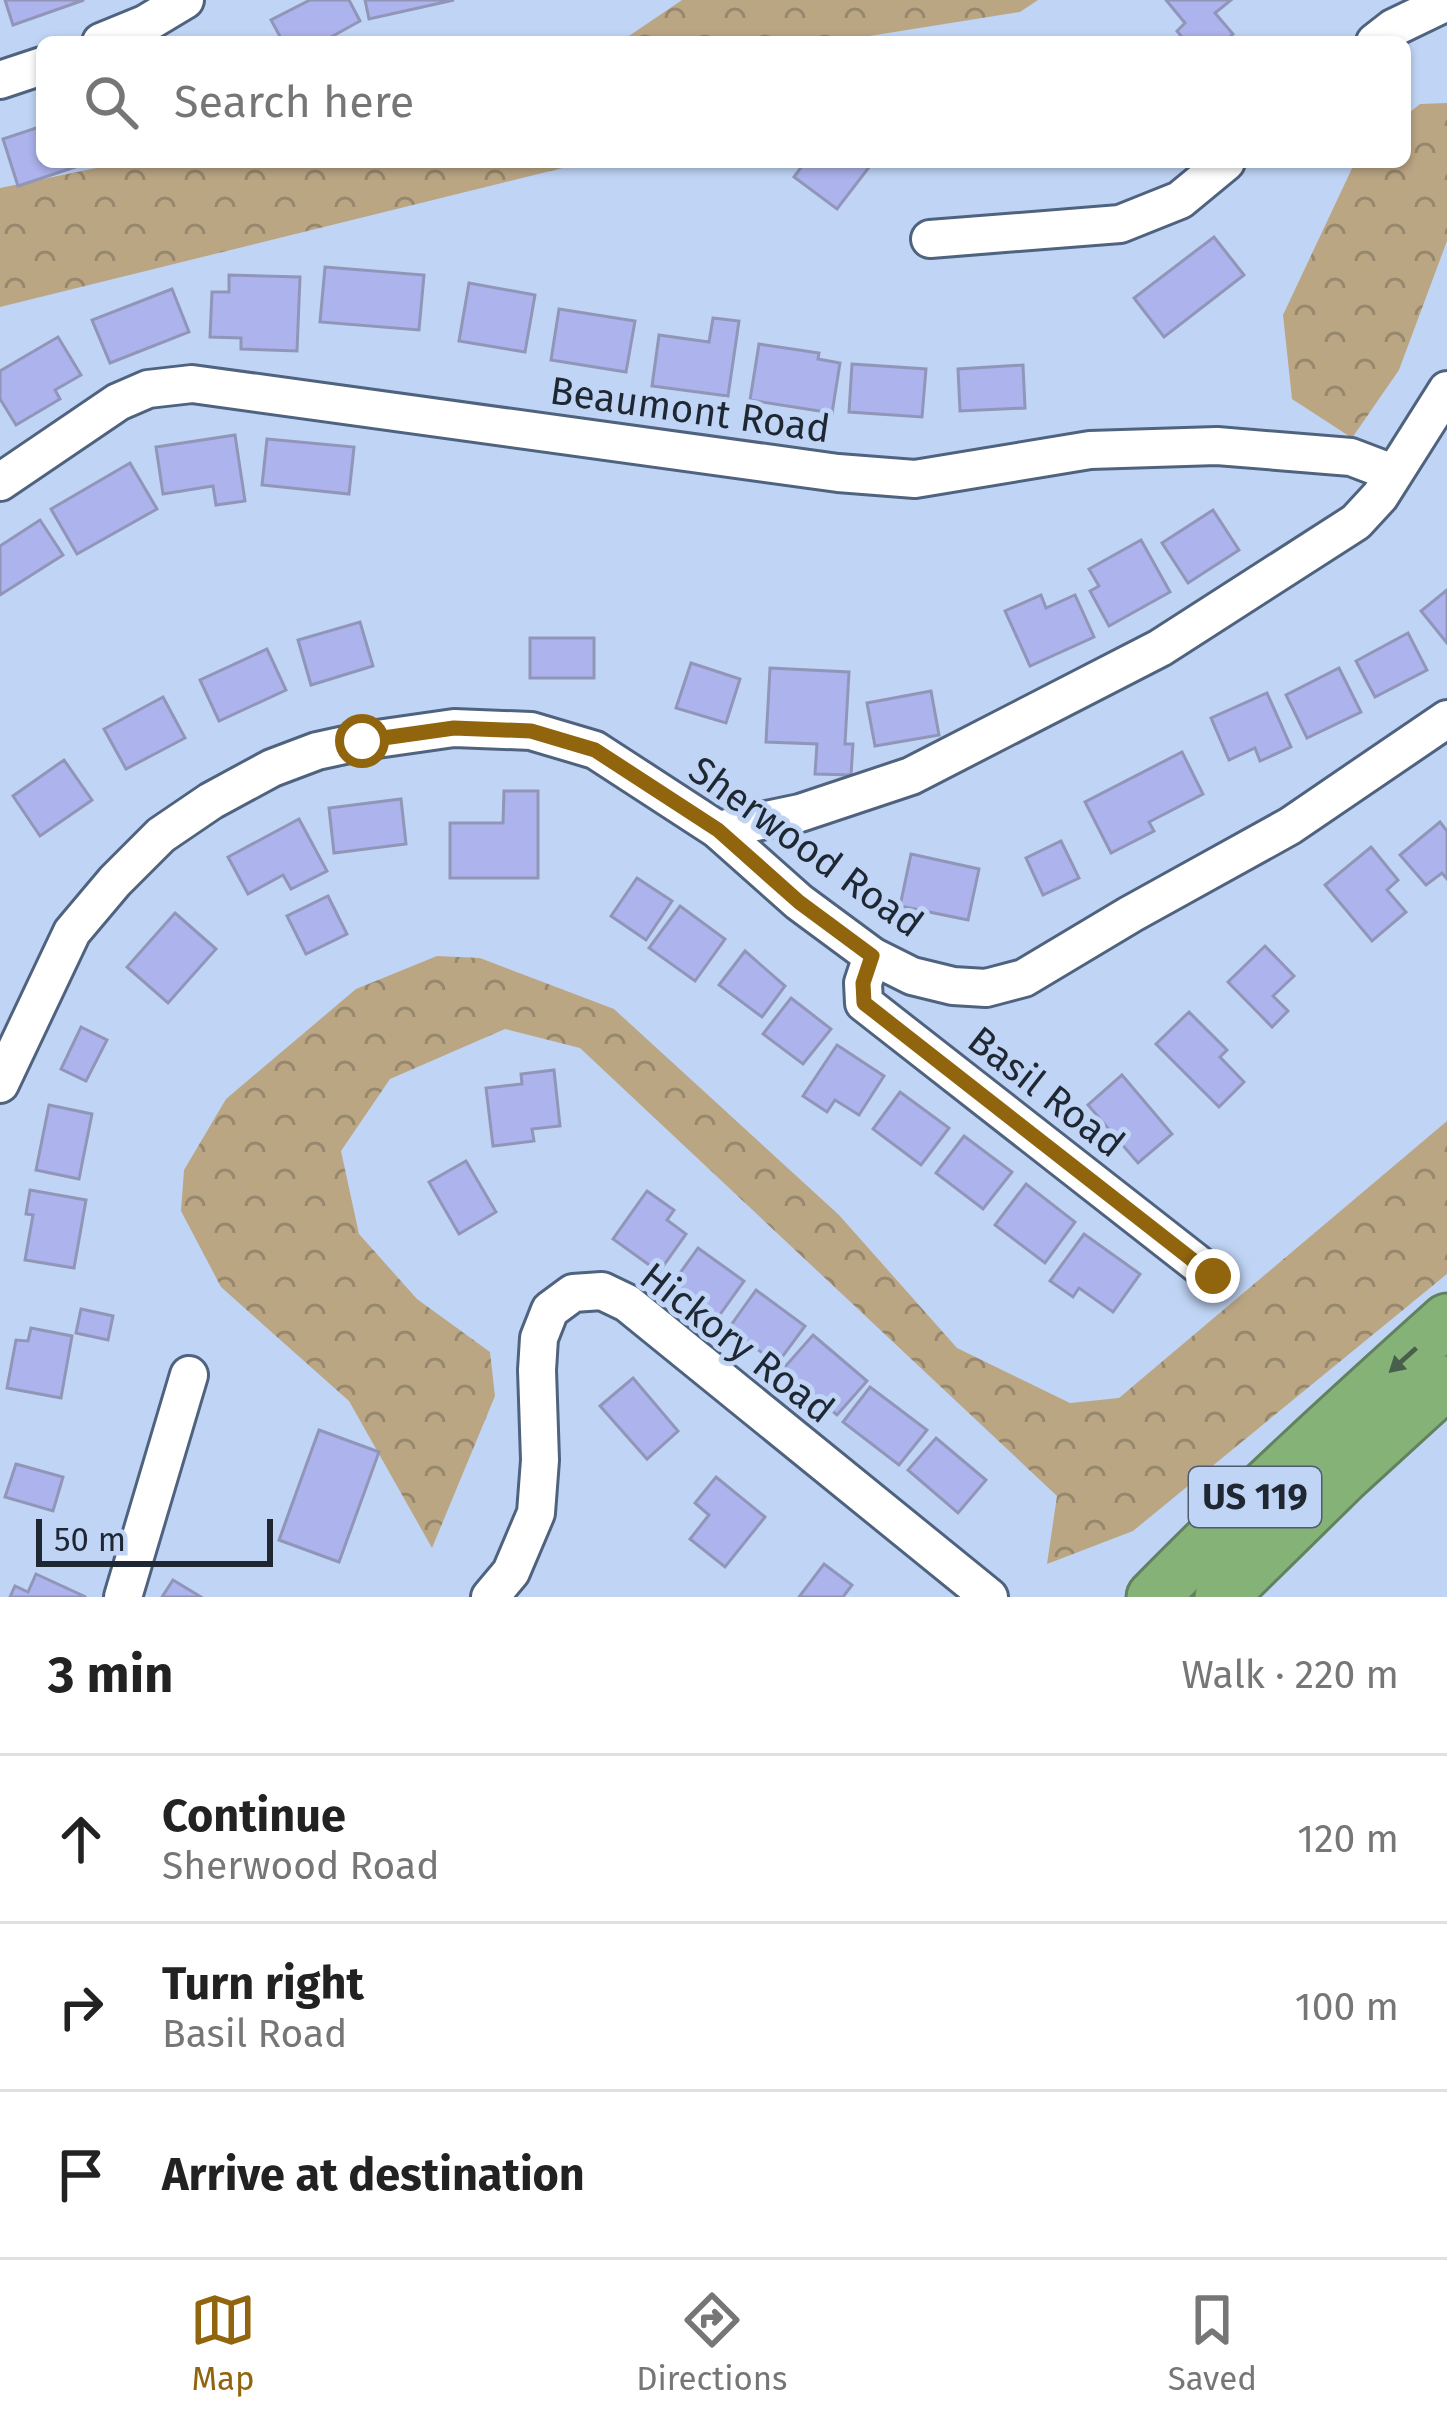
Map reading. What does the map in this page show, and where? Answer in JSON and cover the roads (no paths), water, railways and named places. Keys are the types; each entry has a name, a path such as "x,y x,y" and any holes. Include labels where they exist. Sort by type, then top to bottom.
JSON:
{"highway":[{"name":"US 119","path":"1153,1597 1291,1462 1447,1320"},
{"path":"1221,1597 1447,1382"},
{"name":"US 119","path":"1265,1597 1447,1422"}],"street":[{"path":"115,36 185,0"},
{"path":"1383,36 1447,2"},
{"path":"0,80 36,68"},
{"path":"929,239 1120,224 1180,200 1219,168"},
{"name":"Beaumont Road","path":"0,482 118,402 148,389 192,384 915,479 1090,450 1217,446 1352,457 1393,472"},
{"path":"718,830 800,813 911,776 1160,648 1356,522 1380,496 1447,390"},
{"name":"Sherwood Road","path":"0,1084 72,932 115,881 161,835 211,801 272,768 317,751 454,728 531,731 595,750 718,830 799,902 872,956 912,976 986,988 1024,978 1290,826 1447,718"},
{"name":"Basil Road","path":"872,956 863,983 864,1003 1213,1276"},
{"name":"Hickory Road","path":"490,1597 511,1572 536,1513 539,1338 550,1310 573,1293 602,1291 627,1304 988,1597"},
{"path":"124,1597 189,1375"}]}
